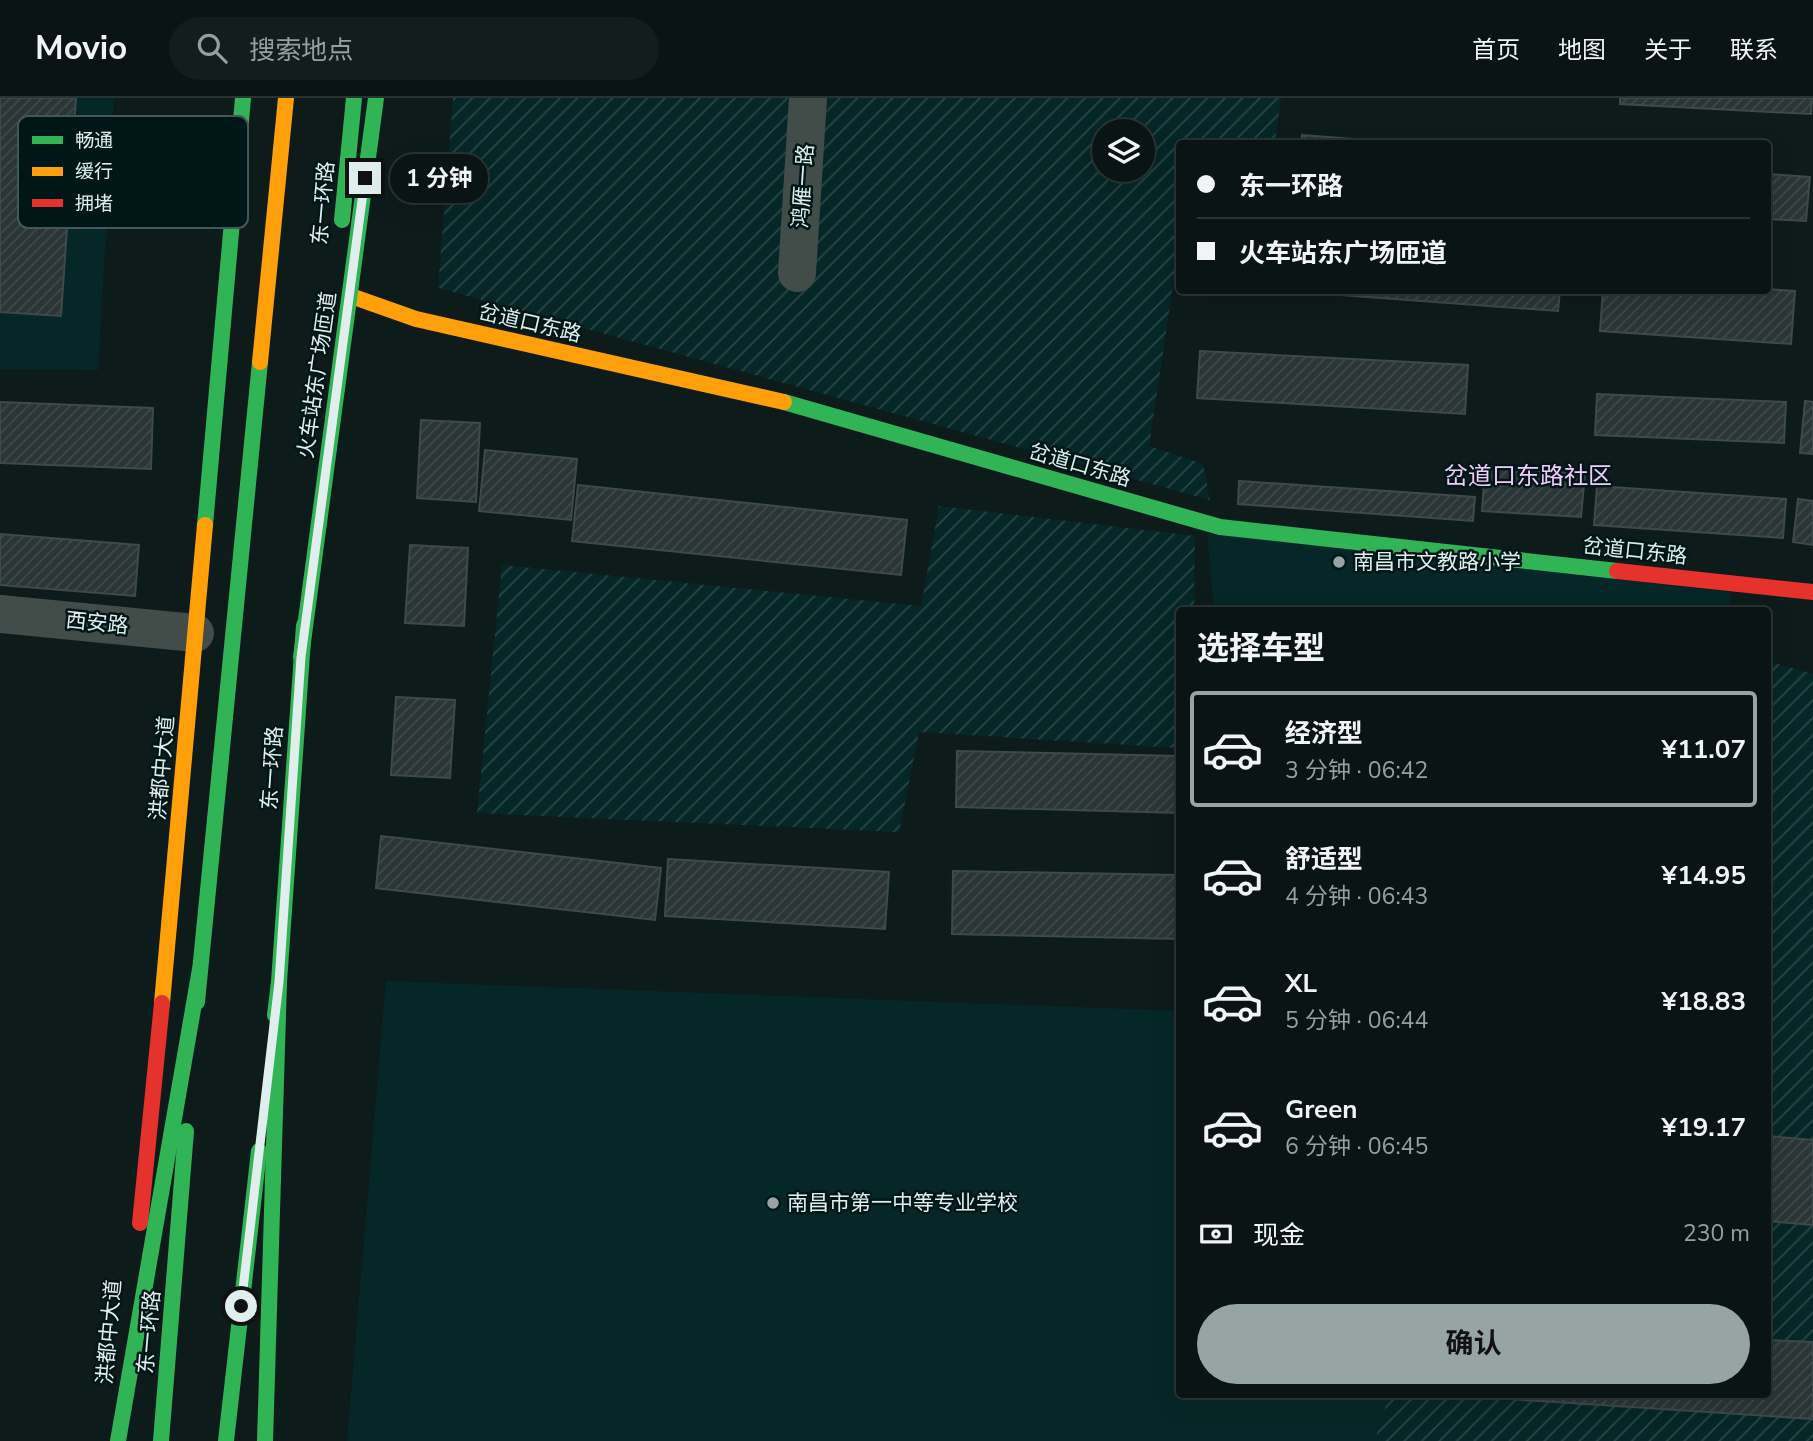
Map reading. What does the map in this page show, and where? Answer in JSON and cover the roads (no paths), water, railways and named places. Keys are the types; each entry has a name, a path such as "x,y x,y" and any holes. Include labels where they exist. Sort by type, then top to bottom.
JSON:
{"main road":[{"name":"洪都中大道","path":"241,116 243,98"},
{"name":"东一环路","path":"161,1441 200,969 286,98"},
{"name":"东一环路","path":"226,1441 279,982 301,657 354,98"},
{"path":"241,1441 370,98"},
{"name":"火车站东广场匝道","path":"301,657 376,98"},
{"name":"洪都中大道","path":"119,1441 231,228"},
{"name":"岔道口东路","path":"351,296 416,319 791,404 1220,527 1813,592"},
{"path":"119,1441 200,969"},
{"path":"265,1441 279,982"}],"street":[{"name":"鸿雁一路","path":"797,273 808,98"},
{"name":"西安路","path":"0,614 195,633"}],"place":[{"name":"南昌市文教路小学","path":"1339,562"},
{"name":"南昌市第一中等专业学校","path":"773,1203"}],"district":[{"name":"岔道口东路社区","path":"1528,476"}]}
